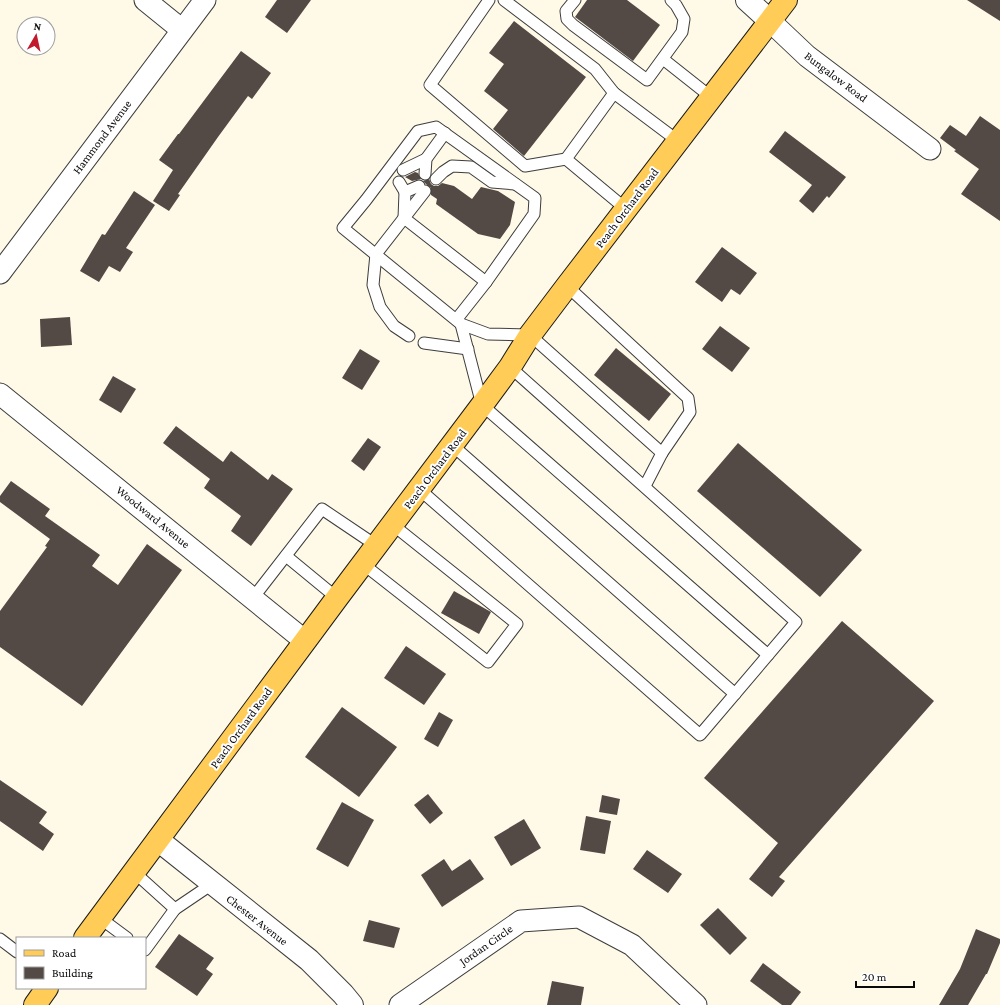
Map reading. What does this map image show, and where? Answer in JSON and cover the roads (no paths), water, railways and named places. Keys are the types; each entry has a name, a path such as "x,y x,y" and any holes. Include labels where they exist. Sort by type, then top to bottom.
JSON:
{"main road":[{"name":"Peach Orchard Road","path":"86,937 482,405 510,367 530,335 786,0"},
{"path":"35,1005 46,989"}],"street":[{"path":"145,0 182,30"},
{"name":"Hammond Avenue","path":"0,273 205,0"},
{"name":"Bungalow Road","path":"747,0 807,56 930,149"},
{"name":"Woodward Avenue","path":"0,394 305,641"},
{"name":"Chester Avenue","path":"158,840 309,960 352,1005"},
{"name":"Jordan Circle","path":"400,1005 521,921 579,917 632,945 696,1005"}],"lane":[{"path":"489,0 430,85 525,166 566,159 614,93"},
{"path":"504,0 595,69 614,93 678,141"},
{"path":"575,0 566,11 567,19 647,80 682,32 684,19 676,5 670,0"},
{"path":"663,59 711,97"},
{"path":"459,322 534,214 535,198 436,127 418,131 343,228 459,322 488,334 530,335 662,453"},
{"path":"414,172 446,133"},
{"path":"566,159 626,209"},
{"path":"436,180 443,172 452,166 471,167 492,182 515,184"},
{"path":"404,218 404,200 411,187 404,218 376,254 373,285 380,307 394,326 409,336"},
{"path":"404,218 486,282"},
{"path":"567,286 688,398 690,412 662,453 645,486"},
{"path":"459,322 468,349 482,405 768,655"},
{"path":"424,344 468,349"},
{"path":"419,489 700,735 796,622 510,367"},
{"path":"452,445 735,694"},
{"path":"253,598 322,509 377,546"},
{"path":"363,564 488,662 517,624 393,525"},
{"path":"286,556 337,598"},
{"path":"134,872 175,909"},
{"path":"146,949 175,909 212,884"},
{"path":"100,918 127,937"},
{"path":"0,939 16,951"}]}
